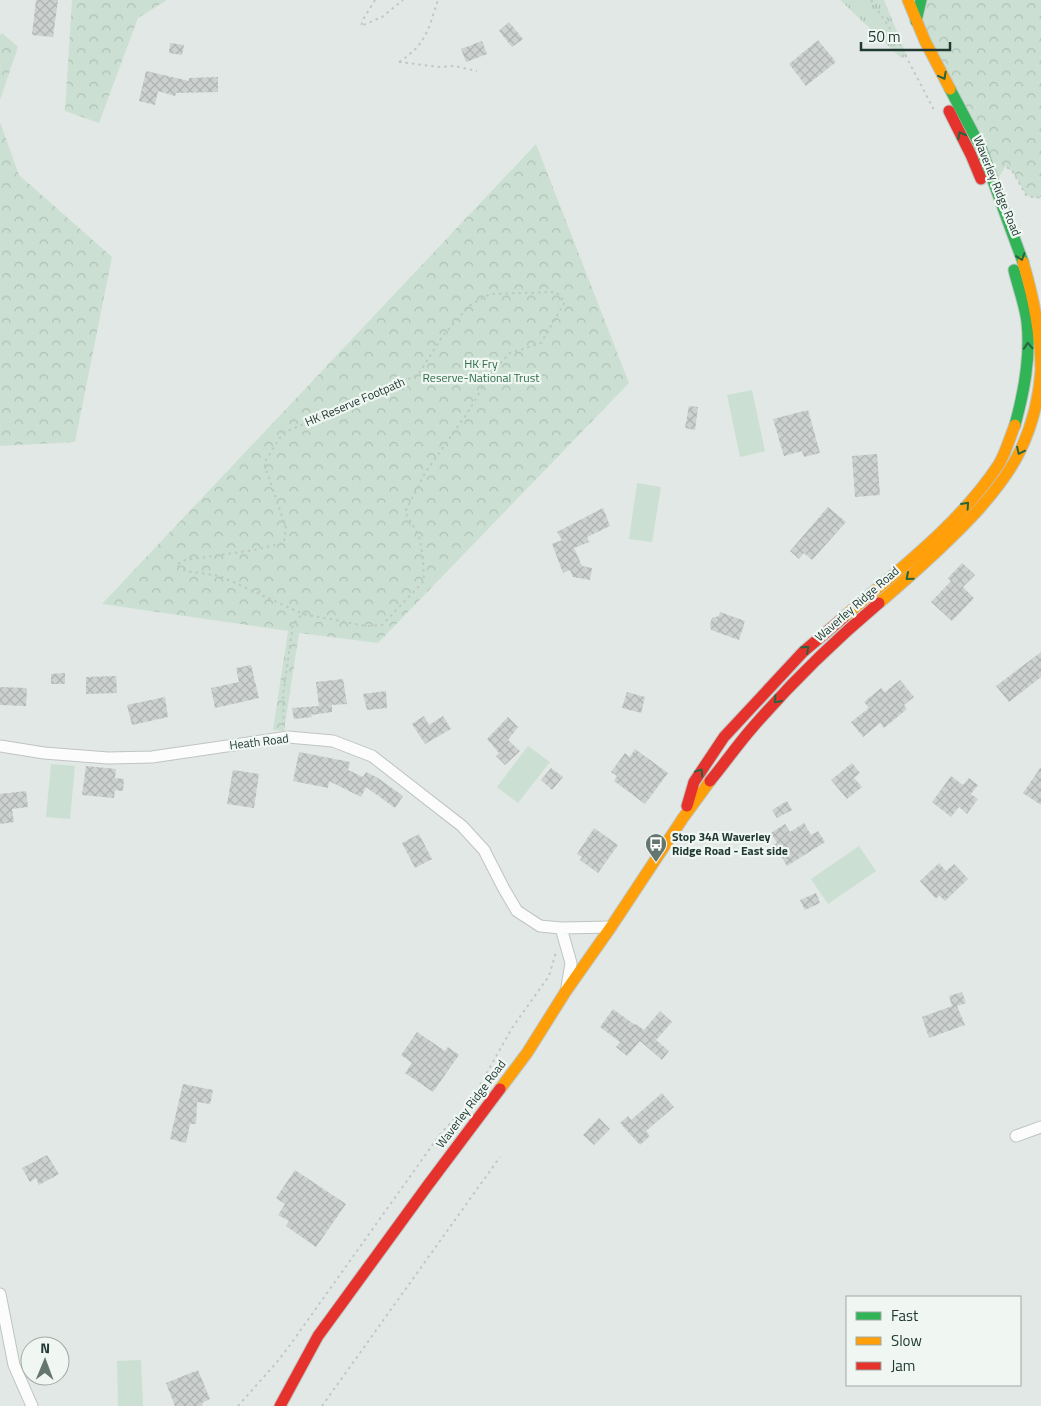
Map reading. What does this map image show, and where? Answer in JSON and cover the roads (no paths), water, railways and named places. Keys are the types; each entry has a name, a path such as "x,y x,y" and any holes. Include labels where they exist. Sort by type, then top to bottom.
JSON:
{"main road":[{"name":"Waverley Ridge Road","path":"683,818 694,782 724,737 803,652 943,530 981,488 1000,462 1015,425 1022,399 1028,356 1027,321 1012,261 995,211 971,155 914,43 897,0"},
{"name":"Waverley Ridge Road","path":"280,1406 318,1336 527,1053 566,991 683,818 752,728 804,671 842,634 958,532 1005,477 1020,452 1039,401 1040,344 1035,303 1023,262 981,148 924,41 908,0"},
{"path":"916,21 921,0"}],"street":[{"path":"1022,399 1039,401"},
{"name":"Heath Road","path":"0,746 108,758 152,757 288,737 333,741 372,756 462,826 484,850 517,911 540,926 561,928 611,927"},
{"path":"561,928 571,963 566,991"},
{"path":"1016,1136 1041,1127"},
{"path":"0,1294 14,1365 32,1406"}],"place":[{"name":"Stop 34A Waverley Ridge Road - East side","path":"656,863"}],"park label":[{"name":"HK Fry Reserve-National Trust","path":"481,371"}]}
